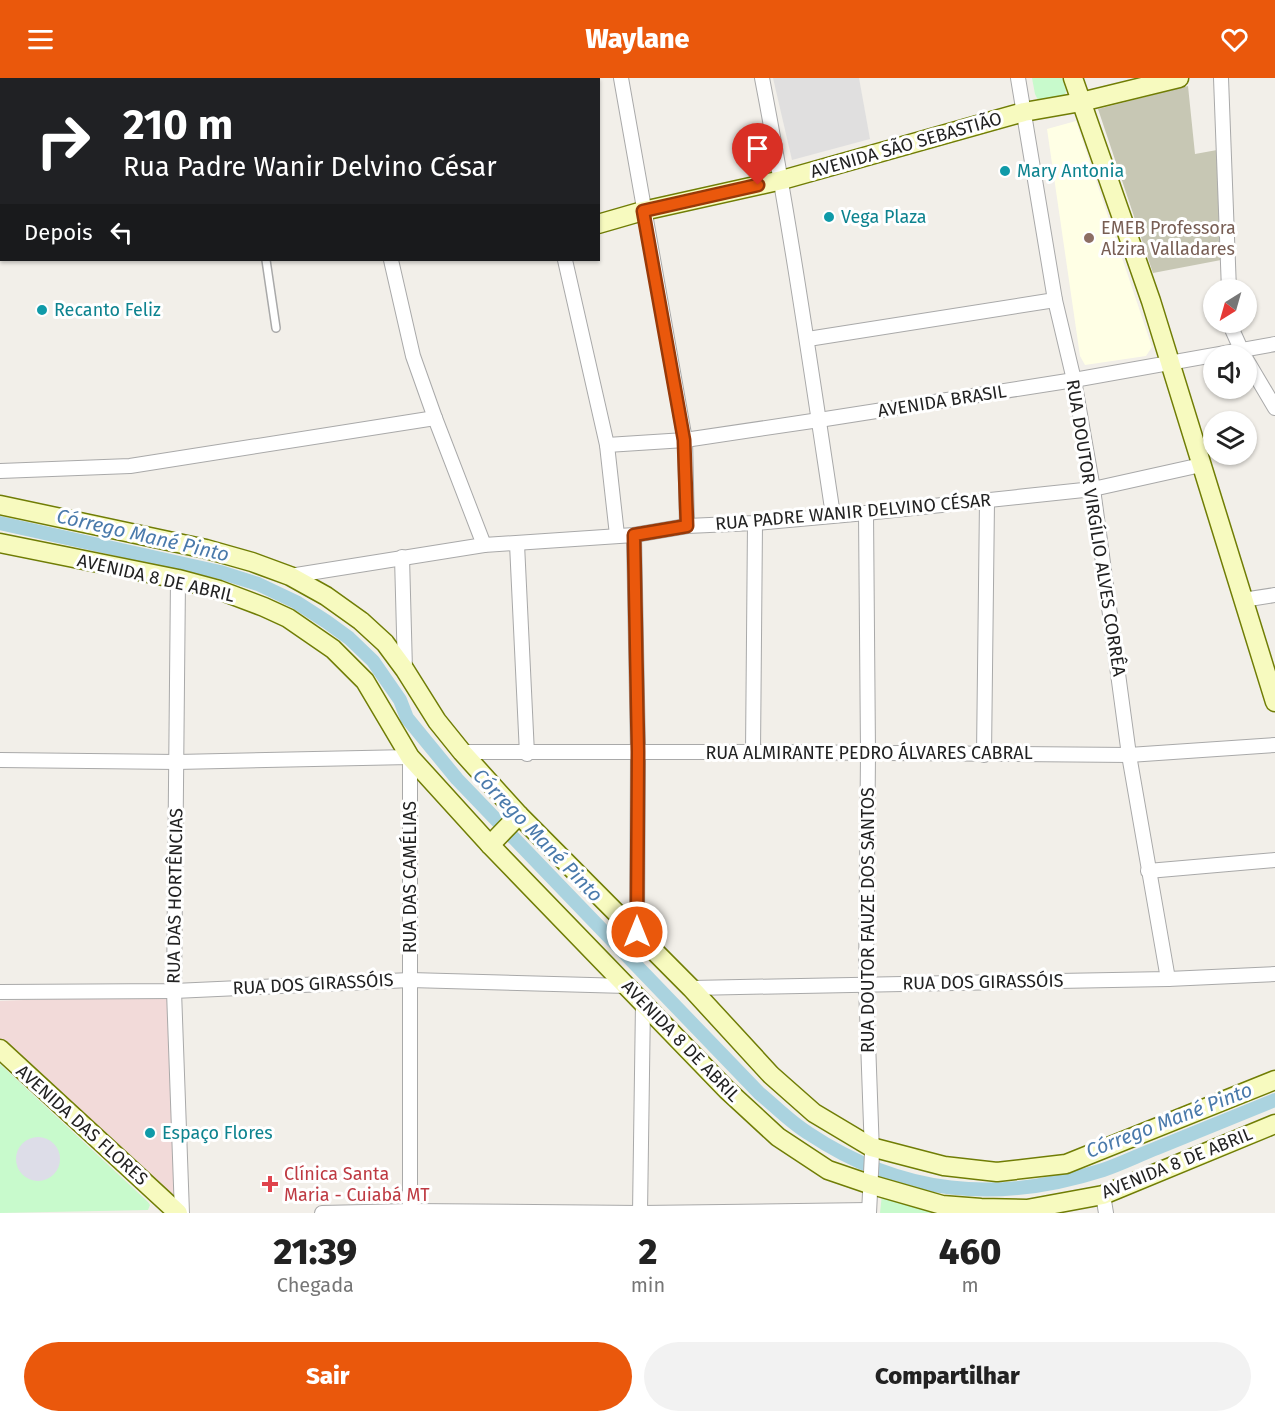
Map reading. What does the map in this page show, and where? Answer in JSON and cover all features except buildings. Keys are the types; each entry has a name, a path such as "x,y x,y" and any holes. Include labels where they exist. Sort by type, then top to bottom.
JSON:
{"main road":[{"path":"1073,78 1151,301 1275,702"},
{"name":"AVENIDA SÃO SEBASTIÃO","path":"600,223 643,211 782,180 1024,112 1081,102 1179,78"},
{"name":"AVENIDA 8 DE ABRIL","path":"0,505 206,549 252,562 290,576 326,596 361,621 385,644 405,670 437,721 515,819 637,932 771,1075 814,1113 871,1150 944,1166 998,1172 1066,1164 1275,1080"},
{"name":"AVENIDA 8 DE ABRIL","path":"0,543 178,579 219,590 288,618 333,649 365,681 410,757 494,841 627,986 727,1089 778,1137 828,1170 942,1205 1027,1209 1103,1195 1275,1124"},
{"path":"494,841 515,819"},
{"name":"AVENIDA DAS FLORES","path":"4,1055 180,1213"}],"street":[{"path":"621,78 684,440 687,526"},
{"path":"762,78 782,180 808,339 833,515"},
{"name":"RUA DOUTOR VIRGÍLIO ALVES CORRÊA","path":"1018,78 1055,300 1074,380 1093,489 1129,755 1168,979"},
{"path":"1221,78 1229,279"},
{"path":"391,261 413,356 484,545"},
{"path":"565,261 607,445 617,535"},
{"path":"808,339 1055,300"},
{"name":"AVENIDA BRASIL","path":"1257,351 1275,345"},
{"name":"AVENIDA BRASIL","path":"607,445 684,440 1203,359"},
{"path":"1257,377 1275,408"},
{"path":"0,471 130,466 435,418"},
{"name":"RUA PADRE WANIR DELVINO CÉSAR","path":"290,576 484,545 634,535 687,526 755,523 866,513 1093,489 1201,465"},
{"path":"984,755 987,501"},
{"name":"RUA DOUTOR FAUZE DOS SANTOS","path":"866,513 868,753 866,985 871,1150 868,1211"},
{"path":"753,752 755,523"},
{"path":"634,535 638,752 637,932"},
{"path":"516,544 527,753"},
{"path":"402,557 405,670"},
{"name":"RUA DAS HORTÊNCIAS","path":"178,579 174,991 180,1213"},
{"path":"1243,600 1275,595"},
{"name":"RUA ALMIRANTE PEDRO ÁLVARES CABRAL","path":"462,753 753,752 1129,755 1275,745"},
{"path":"0,760 177,762 410,757"},
{"name":"RUA DAS CAMÉLIAS","path":"410,757 410,1212"},
{"path":"1148,871 1275,860"},
{"name":"RUA DOS GIRASSÓIS","path":"691,988 1168,979 1275,974"},
{"name":"RUA DOS GIRASSÓIS","path":"0,992 174,991 410,980 627,986"},
{"path":"640,1213 644,1003"},
{"path":"1103,1195 1106,1213"},
{"path":"322,1213 868,1211"}],"lane":[{"path":"266,261 276,328"}],"shaded area":[{"path":"773,78 859,78 870,139 792,160"},
{"path":"1188,86 1195,154 1217,150 1221,260 1153,273 1098,109"},
{"name":"EMEB Professora Alzira Valladares","path":"1076,121 1152,347 1146,356 1085,365 1080,356 1047,129"},
{"path":"169,994 176,1207 0,1038 0,1001"},
{"path":"38,1137 53,1144 60,1159 53,1174 38,1181 23,1174 16,1159 23,1144"}],"green space":[{"path":"1032,78 1062,78 1066,90 1065,97 1039,102"},
{"path":"0,1064 148,1202 150,1205 148,1210 0,1213"},
{"path":"882,1194 977,1213 880,1213"}],"waterway":[{"name":"Córrego Mané Pinto","path":"0,523 220,572 258,584 296,602 349,638 373,661 400,700 407,718 457,779 759,1093 801,1129 843,1154 878,1170 914,1181 951,1188 988,1190 1064,1181 1103,1170 1275,1100"}],"place":[{"name":"Mary Antonia","path":"1005,171"},
{"name":"Vega Plaza","path":"829,217"},
{"name":"EMEB Professora Alzira Valladares","path":"1089,238"},
{"name":"Recanto Feliz","path":"42,310"},
{"name":"Espaço Flores","path":"150,1133"},
{"name":"Clínica Santa Maria - Cuiabá MT","path":"270,1184"}],"route":[{"path":"637,932 638,752 634,535 687,526 684,440 643,211 758,185"}]}
